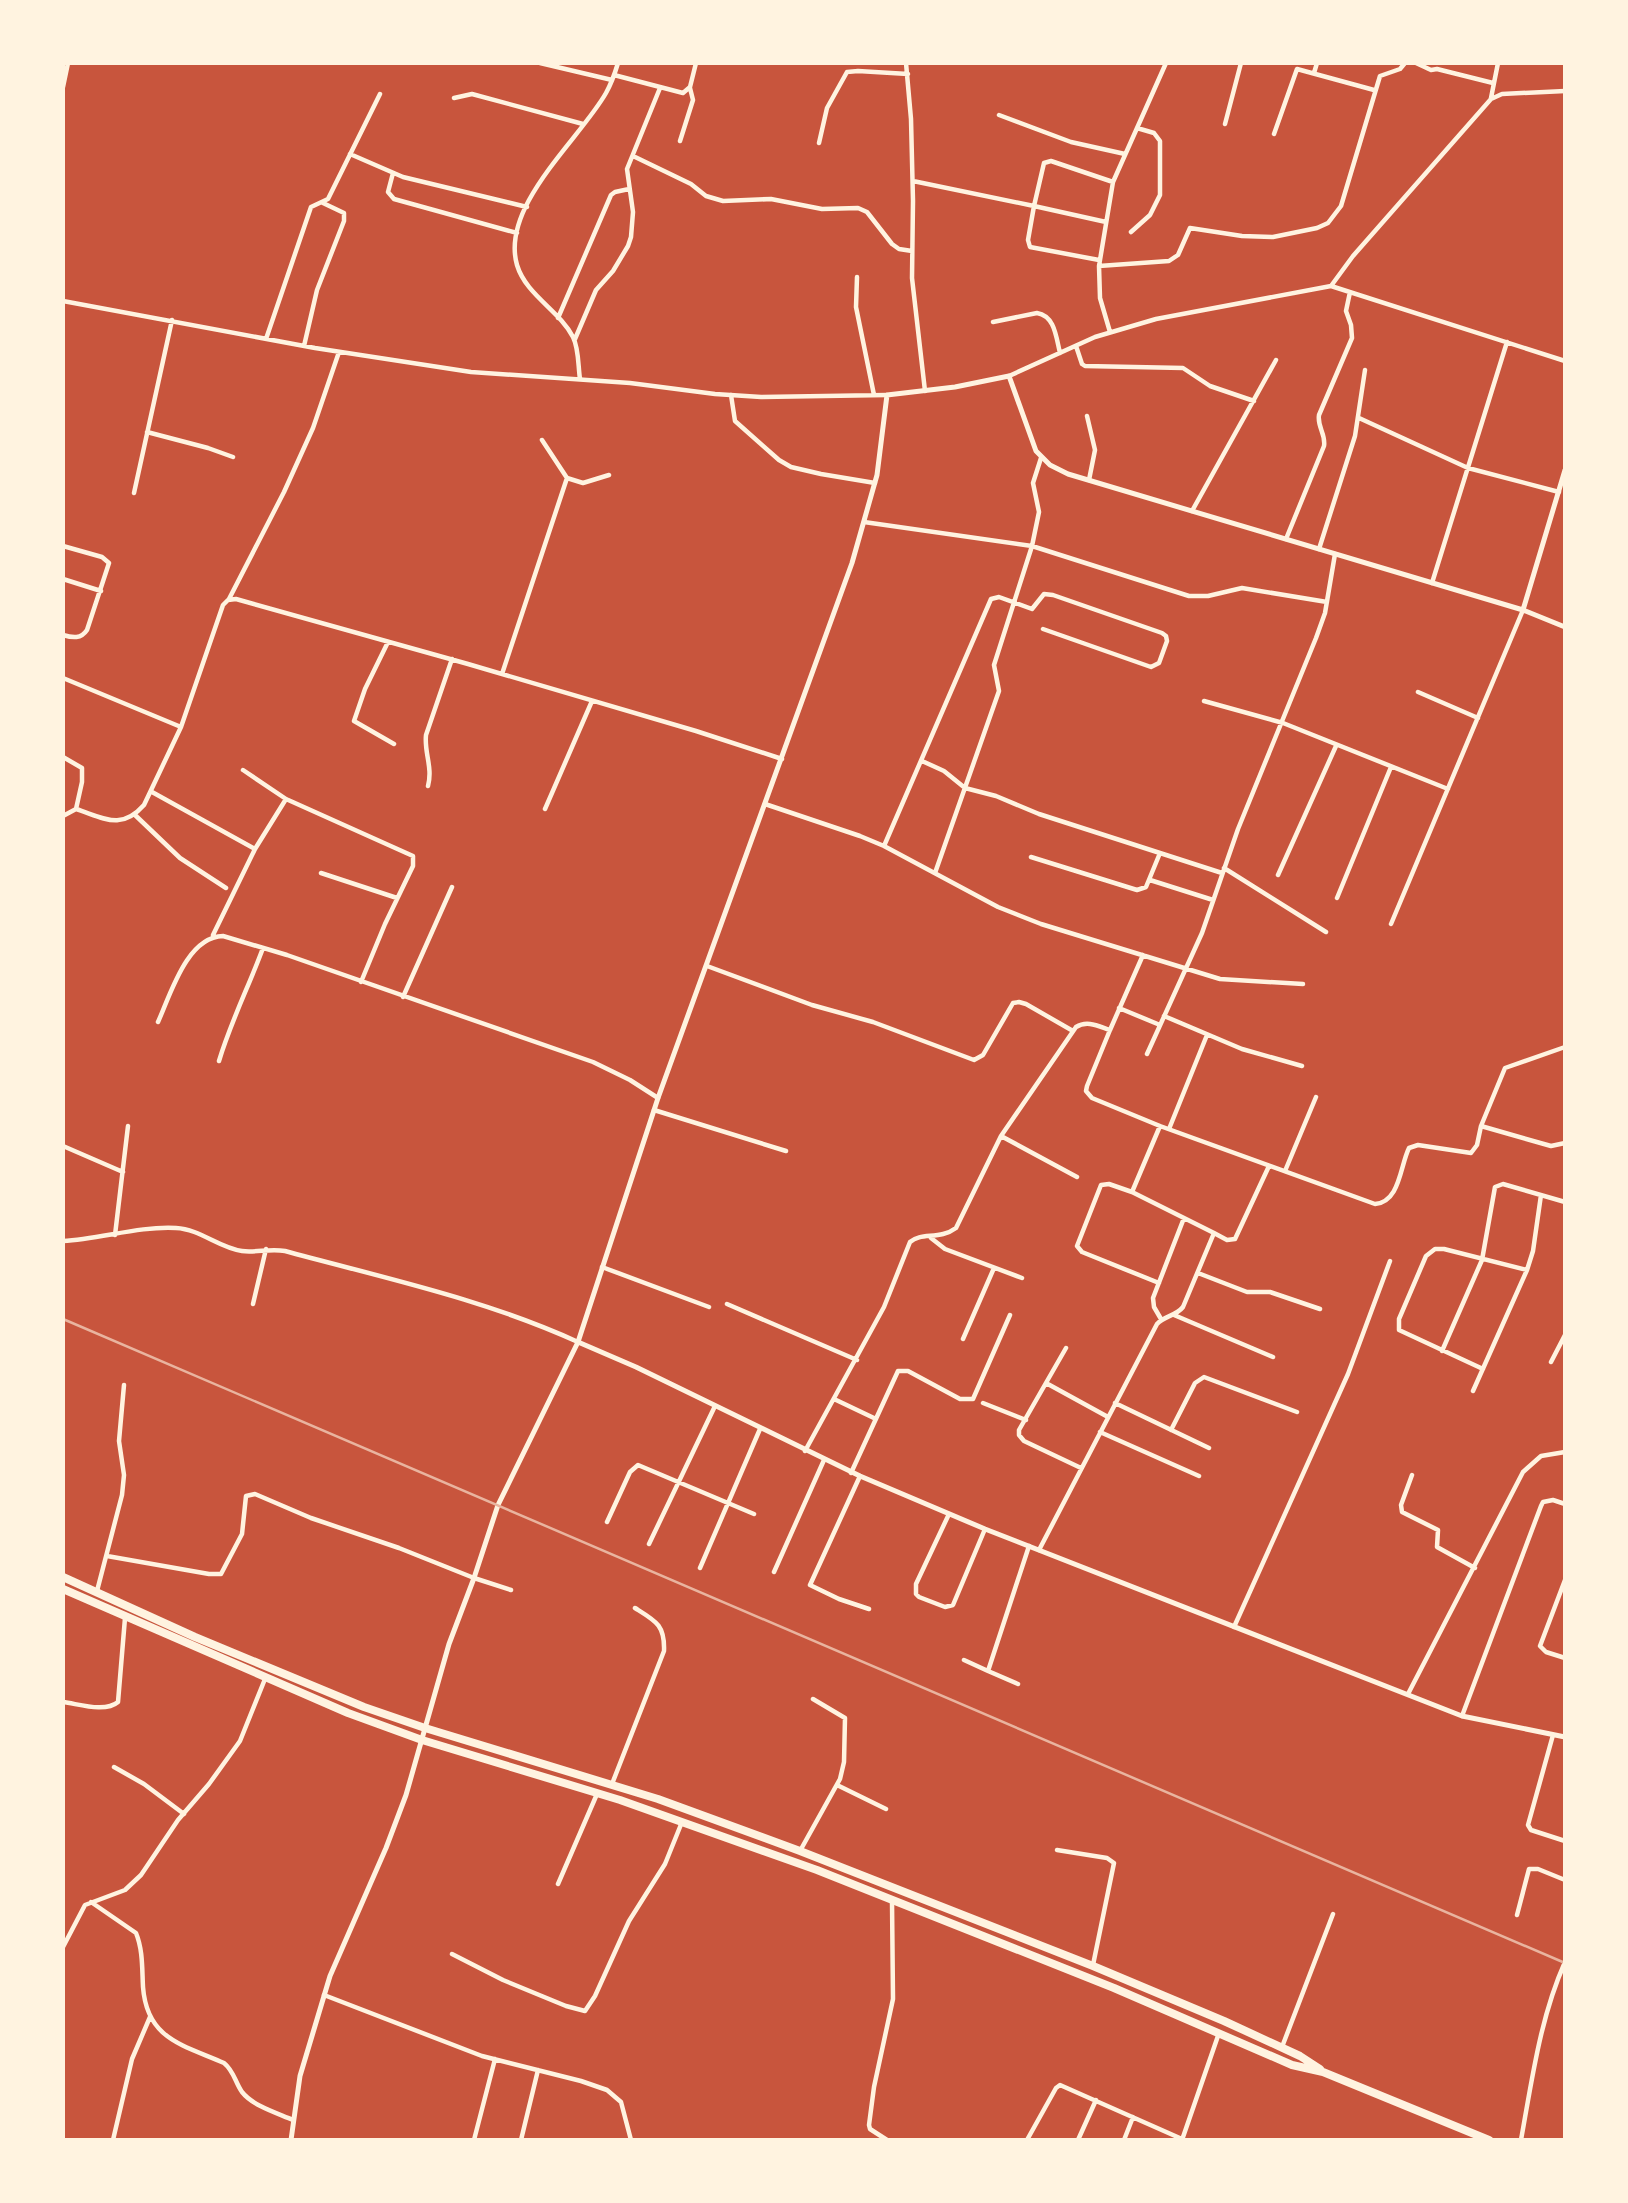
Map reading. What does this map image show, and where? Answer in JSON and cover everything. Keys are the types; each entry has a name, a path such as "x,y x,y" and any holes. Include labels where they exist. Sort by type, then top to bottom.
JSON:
{"highway":[{"path":"63,1577 309,1685 425,1728 687,1809 1093,1966 1282,2047 1324,2072 1489,2140"},
{"path":"63,1589 348,1713 422,1740 682,1821 817,1870 1114,1988 1292,2065 1324,2072"}],"street":[{"path":"63,87 68,63"},
{"path":"540,63 683,93 690,87"},
{"path":"575,340 523,277 516,258 517,233 537,185 605,95 618,63"},
{"path":"680,141 693,100 690,87 696,63"},
{"path":"906,63 913,181 914,311 925,391"},
{"path":"1110,332 1100,298 1099,263 1113,182 1166,63"},
{"path":"1226,124 1241,63"},
{"path":"1293,63 1299,69 1374,90"},
{"path":"1314,73 1317,63"},
{"path":"1113,182 1051,161 1044,163 1028,240 1030,247 1099,263 1169,261 1178,255 1190,228 1242,236 1273,237 1317,228 1328,223 1341,206 1380,76 1400,69 1405,63"},
{"path":"1416,63 1431,70 1437,69 1493,83"},
{"path":"1491,99 1498,63"},
{"path":"1274,134 1293,74 1299,69"},
{"path":"819,143 827,108 840,80 847,72 908,74"},
{"path":"580,379 575,340 596,290 613,271 628,246 633,225 627,169 660,88"},
{"path":"1331,286 1353,256 1491,99 1502,94 1565,91"},
{"path":"266,339 311,207 328,200 380,94"},
{"path":"454,98 472,94 583,124"},
{"path":"999,115 1071,142 1126,154"},
{"path":"1131,232 1150,215 1160,195 1161,184 1160,141 1154,134 1137,128"},
{"path":"350,153 393,173 527,206"},
{"path":"633,156 716,199 739,202 771,200 822,209 858,208 867,212 892,244 899,249 912,251"},
{"path":"393,173 388,192 394,199 517,233"},
{"path":"913,181 1106,222"},
{"path":"558,318 611,195 629,189"},
{"path":"304,346 317,290 344,221 344,213 322,203"},
{"path":"857,277 856,307 874,396"},
{"path":"63,301 304,346 471,372 630,383 778,398 887,395 1009,376 1076,345 1156,319 1331,286 1565,361"},
{"path":"1286,539 1324,446 1325,436 1318,421 1319,415 1352,338 1346,311 1350,292"},
{"path":"993,322 1044,314 1050,318 1060,353"},
{"path":"134,493 172,320"},
{"path":"1432,583 1507,342"},
{"path":"1076,345 1082,364 1086,366 1184,368 1210,386 1254,401"},
{"path":"63,816 76,809 118,822 135,815 152,792 181,727 218,616 284,492 313,428 339,352"},
{"path":"1192,511 1276,360"},
{"path":"1320,549 1351,454 1365,370"},
{"path":"1009,376 1041,458 1068,474 1523,610 1565,627"},
{"path":"731,395 735,421 779,460 808,471 875,483"},
{"path":"291,2140 300,2076 334,1966 386,1848 409,1786 449,1644 498,1505 578,1342 658,1098 852,563 875,483 887,395"},
{"path":"1087,416 1095,450 1089,480"},
{"path":"1359,418 1468,468 1559,492"},
{"path":"148,432 233,457"},
{"path":"542,440 568,478 583,483 609,475"},
{"path":"935,873 999,691 994,665 1032,546 1039,512 1033,483 1041,458"},
{"path":"1391,924 1523,610 1565,470"},
{"path":"502,674 568,478"},
{"path":"864,522 1032,546 1189,596 1208,596 1242,588 1327,602"},
{"path":"63,546 107,560 108,568 83,635 76,638 63,635"},
{"path":"1147,1054 1187,969 1238,828 1316,638 1327,602 1335,554"},
{"path":"63,579 101,591"},
{"path":"884,846 991,599 999,597 1032,610 1044,594 1053,594 1162,633 1167,641 1159,663 1151,667 1043,629"},
{"path":"228,600 246,600 452,659 782,759"},
{"path":"388,642 365,689 354,721 394,744"},
{"path":"429,786 431,775 425,745 426,735 452,659"},
{"path":"63,678 181,727"},
{"path":"1418,691 1478,718"},
{"path":"545,809 592,701"},
{"path":"1204,701 1283,723 1448,789"},
{"path":"1278,875 1336,746"},
{"path":"63,757 82,768 76,809"},
{"path":"922,761 944,771 965,788 996,796 1040,814 1160,853 1223,871 1326,932"},
{"path":"1337,898 1391,767"},
{"path":"243,770 286,799 413,856 413,866 361,982"},
{"path":"152,792 255,849"},
{"path":"158,1022 185,964 196,947 212,936 255,849 286,799"},
{"path":"765,804 884,846 1021,917 1231,981 1303,984"},
{"path":"135,815 180,858 226,888"},
{"path":"1031,857 1137,890 1146,887 1160,853"},
{"path":"321,873 397,898"},
{"path":"1150,880 1213,901"},
{"path":"404,997 453,887"},
{"path":"212,936 223,936 264,948 593,1062 630,1080 658,1098"},
{"path":"219,1061 231,1024 264,948"},
{"path":"1143,955 1087,1086 1088,1095 1160,1126 1375,1204 1382,1204 1393,1194 1409,1148 1418,1145 1471,1153 1477,1145 1505,1068 1565,1047"},
{"path":"707,966 812,1005 873,1022 974,1060 983,1055 1010,1007 1019,1002 1073,1031"},
{"path":"1119,1008 1160,1025"},
{"path":"1164,1016 1242,1049 1302,1066"},
{"path":"805,1451 884,1307 906,1247 914,1238 942,1236 956,1228 1001,1136 1076,1027 1087,1023 1110,1030"},
{"path":"1169,1129 1207,1035"},
{"path":"1285,1171 1316,1097"},
{"path":"654,1110 786,1151"},
{"path":"115,1235 128,1126"},
{"path":"1132,1192 1160,1126"},
{"path":"1482,1126 1551,1146 1565,1143"},
{"path":"1001,1136 1077,1177"},
{"path":"63,1146 123,1172"},
{"path":"1159,1283 1083,1252 1077,1246 1101,1185 1109,1184 1132,1192 1227,1240 1235,1239 1269,1166"},
{"path":"1442,1351 1482,1260 1494,1187 1503,1184 1565,1202"},
{"path":"1473,1391 1527,1270 1533,1251 1541,1195"},
{"path":"1161,1319 1153,1303 1184,1218"},
{"path":"63,1241 179,1228 243,1251 285,1251 515,1315 636,1367 824,1460 985,1529 1462,1716 1565,1737"},
{"path":"1039,1550 1161,1319 1174,1315 1183,1307 1214,1233"},
{"path":"929,1237 945,1249 1022,1278"},
{"path":"253,1304 266,1249"},
{"path":"1483,1369 1399,1330 1399,1319 1404,1306 1430,1252 1435,1249 1527,1270"},
{"path":"1234,1627 1348,1374 1390,1261"},
{"path":"602,1267 709,1307"},
{"path":"963,1339 995,1268"},
{"path":"1198,1273 1247,1292 1270,1292 1320,1309"},
{"path":"727,1304 857,1360"},
{"path":"851,1472 898,1371 908,1371 960,1399 973,1399 1010,1315"},
{"path":"1174,1315 1273,1357"},
{"path":"1552,1362 1565,1335"},
{"path":"1066,1348 1019,1430 1021,1438 1081,1468"},
{"path":"1171,1430 1195,1383 1204,1377 1297,1412"},
{"path":"1046,1383 1108,1417"},
{"path":"97,1592 122,1495 124,1475 119,1441 124,1385"},
{"path":"834,1399 876,1419"},
{"path":"983,1403 1026,1420"},
{"path":"1115,1403 1209,1448"},
{"path":"649,1544 715,1406"},
{"path":"700,1568 760,1429"},
{"path":"1100,1432 1199,1476"},
{"path":"1408,1694 1523,1472 1541,1456 1563,1452 1565,1443"},
{"path":"774,1572 824,1460"},
{"path":"607,1522 634,1467 645,1466 754,1514"},
{"path":"1412,1475 1401,1505 1402,1512 1438,1530 1437,1547 1475,1567"},
{"path":"860,1476 810,1585 839,1600 869,1609"},
{"path":"107,1556 221,1574 242,1534 246,1496 255,1494 311,1518 511,1590"},
{"path":"1462,1716 1543,1502 1548,1499 1565,1504"},
{"path":"949,1514 916,1584 916,1594 919,1597 945,1607 953,1605 985,1529"},
{"path":"988,1671 1029,1546"},
{"path":"1565,1580 1540,1646 1546,1652 1565,1658"},
{"path":"611,1784 664,1651 665,1638 661,1628 654,1619 635,1608"},
{"path":"63,1702 106,1707 118,1702 125,1618"},
{"path":"964,1660 1018,1684"},
{"path":"63,1947 65,1938 81,1912 91,1902 116,1895 132,1886 240,1741 265,1679"},
{"path":"800,1851 837,1785 844,1762 847,1722 842,1714 813,1699"},
{"path":"1553,1735 1528,1825 1531,1829 1565,1841"},
{"path":"114,1767 144,1784 184,1814"},
{"path":"837,1785 886,1809"},
{"path":"558,1884 597,1793"},
{"path":"452,1954 503,1980 585,2011 595,1996 629,1922 665,1864 682,1821"},
{"path":"1057,1850 1108,1858 1114,1863 1093,1966"},
{"path":"1517,1915 1529,1869 1538,1868 1565,1880"},
{"path":"91,1902 136,1933 150,2016 166,2038 224,2063 231,2069 243,2094 253,2102 293,2120"},
{"path":"887,2140 870,2129 869,2125 874,2087 893,1999 892,1902"},
{"path":"1282,2047 1333,1914"},
{"path":"1521,2140 1539,2042 1552,1992 1565,1962"},
{"path":"324,1995 495,2059 597,2085 615,2094 621,2102 631,2140"},
{"path":"114,2140 132,2059 150,2016"},
{"path":"1027,2140 1060,2085 1182,2140 1220,2033"},
{"path":"474,2140 495,2059"},
{"path":"521,2140 538,2070"},
{"path":"1078,2140 1096,2100"},
{"path":"1124,2140 1133,2117"}],"railway":[{"path":"63,1319 1565,1963"}]}
